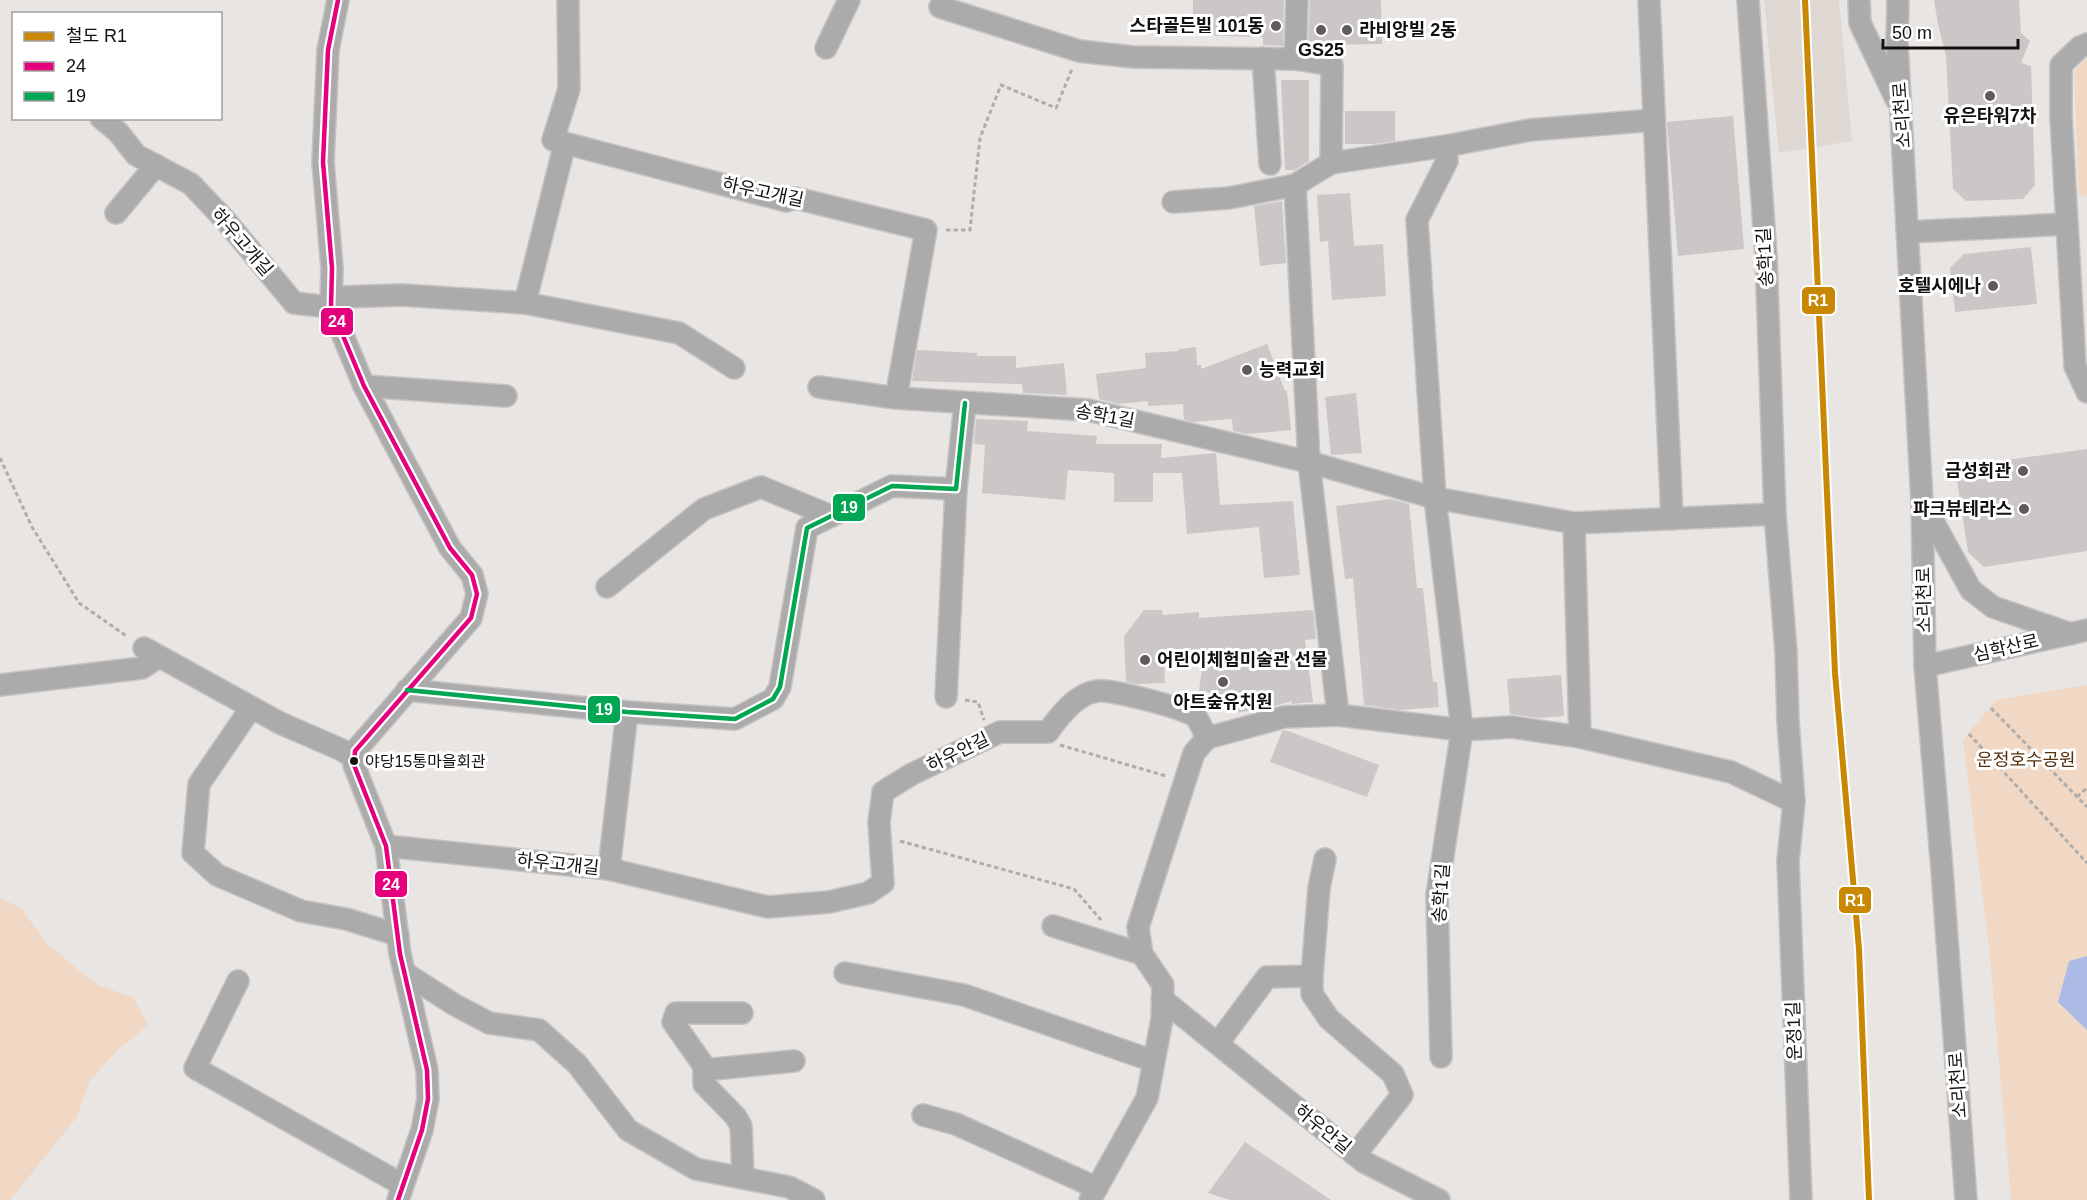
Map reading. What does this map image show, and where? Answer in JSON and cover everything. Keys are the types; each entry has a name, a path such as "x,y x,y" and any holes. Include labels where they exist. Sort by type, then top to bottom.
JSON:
{"street":[{"path":"238,981 195,1068 400,1192 422,1130 428,1100 427,1070 398,935 386,846 354,765 355,751 471,618 477,594 472,574 450,548 364,386 332,301 332,268 323,162 328,50 338,0"},
{"path":"568,0 569,89 553,140 565,143 525,303 679,333 734,368"},
{"path":"826,48 849,0"},
{"path":"1295,59 1297,0"},
{"path":"1649,0 1672,519"},
{"name":"송학1길","path":"1749,0 1766,256 1775,514 1786,651 1794,802 1788,861"},
{"path":"1859,0 1860,22 1901,111"},
{"name":"소리천로","path":"1898,0 1897,43 1922,502 1925,666 1966,1200"},
{"path":"940,7 1079,51 1133,57 1295,59 1332,65 1331,163"},
{"path":"2087,44 2080,47 2061,65 2061,117 2075,366 2087,392"},
{"path":"1263,58 1270,164"},
{"name":"하우고개길","path":"103,120 118,132 136,155 191,184 226,221 294,303 332,301 341,297 402,295 525,303"},
{"path":"1173,202 1229,198 1295,185 1331,163 1446,146 1530,130 1654,120"},
{"name":"하우고개길","path":"565,143 786,201 795,198 926,230"},
{"name":"송학1길","path":"1441,1057 1437,895 1462,730 1435,498 1417,220 1447,161 1446,146"},
{"path":"116,213 156,165"},
{"path":"1295,185 1310,462 1338,715"},
{"path":"1908,232 2067,224"},
{"path":"896,398 926,230"},
{"path":"364,386 506,396"},
{"name":"송학1길","path":"819,387 896,398 1088,410 1310,462 1435,498 1574,523 1775,514"},
{"path":"946,697 956,489 965,403"},
{"path":"407,690 627,712 735,719 773,699 780,687 807,528 892,486 956,489"},
{"path":"607,587 704,509 761,487 831,516"},
{"path":"1922,502 1971,590 1993,607 2079,632"},
{"path":"1574,523 1580,737"},
{"name":"심학산로","path":"1925,666 2079,632"},
{"path":"0,685 142,668 152,652 251,708 342,750 355,759"},
{"path":"1048,732 1057,719 1082,696 1098,691 1172,706 1196,717 1207,738"},
{"path":"251,708 199,784 193,853 217,875 301,911 346,919 398,935"},
{"name":"하우고개길","path":"386,846 609,869 627,712"},
{"path":"923,1115 956,1124 1093,1194 1147,1098 1162,1019 1163,985 1142,954 1138,927 1194,753 1207,738 1284,717 1338,715 1462,730 1512,727 1580,737 1731,772 1794,802"},
{"name":"하우안길","path":"609,869 768,907 830,902 868,894 883,883 879,822 883,792 912,774 1000,732 1048,732"},
{"path":"1325,859 1319,888 1312,994 1329,1019 1393,1074 1402,1095 1355,1155"},
{"name":"운정1길","path":"1788,861 1801,1200"},
{"path":"1053,926 1142,954"},
{"path":"405,973 455,1005 489,1023 540,1030 577,1064 628,1130 696,1169 789,1187 814,1200"},
{"path":"845,973 964,994 1153,1061"},
{"path":"1218,1043 1267,977 1312,976"},
{"name":"하우안길","path":"1162,999 1364,1162 1438,1200"},
{"path":"742,1013 676,1013 673,1022 704,1066 704,1084 736,1117 741,1126 743,1178"},
{"path":"704,1070 794,1061"}],"path":[{"path":"926,230 970,230 980,138 1001,85 1056,108 1079,51"},
{"path":"0,458 32,527 80,603 152,652"},
{"path":"946,697 978,702 984,721 1000,732"},
{"path":"1990,708 2087,807"},
{"path":"1048,732 1054,743 1185,781"},
{"path":"1969,734 2087,862"},
{"path":"2077,797 2087,788"},
{"path":"880,836 1074,889 1105,924"}],"shaded area":[{"path":"1764,0 1839,0 1852,141 1779,153"}],"green space":[{"path":"2087,58 2087,195 2079,196 2074,71"},
{"name":"운정호수공원","path":"2087,685 2087,1200 2011,1200 1990,957 1963,740 1996,700"},
{"path":"0,898 21,908 45,942 97,985 133,997 148,1025 119,1049 90,1080 77,1117 10,1200 0,1200"}],"water":[{"path":"2087,956 2087,1030 2058,1002 2069,961"}],"building":[{"path":"1193,0 1284,0 1283,46 1263,45 1263,37 1193,35"},
{"name":"라비앙빌 2동","path":"1310,0 1381,0 1382,44 1308,45"},
{"name":"유은타워7차","path":"1934,0 2019,0 2021,33 2030,41 2021,63 2031,66 2035,185 2023,199 1966,201 1953,189 1946,56"},
{"path":"1281,80 1309,80 1309,161 1295,170 1285,170"},
{"path":"1345,111 1395,111 1395,141 1345,144"},
{"path":"1733,116 1744,249 1678,256 1667,122"},
{"path":"1350,193 1354,246 1383,244 1386,296 1332,300 1328,241 1320,242 1317,195"},
{"path":"1282,201 1286,263 1260,266 1254,206"},
{"name":"호텔시에나","path":"2031,247 2037,304 1955,312 1950,268 1964,254"},
{"path":"1267,344 1285,391 1287,391 1291,430 1247,434 1233,431 1232,419 1193,422 1184,420 1183,404 1148,406 1148,401 1118,404 1099,399 1096,374 1146,368 1145,353 1179,351 1179,349 1196,347 1197,365 1201,365 1201,369"},
{"path":"917,350 977,353 977,356 1016,356 1016,368 1064,363 1067,395 1023,393 1022,384 912,381"},
{"path":"1356,393 1362,453 1331,455 1325,397"},
{"path":"976,419 1028,421 1027,431 1097,436 1096,444 1162,444 1161,458 1216,453 1220,505 1293,501 1300,575 1264,578 1259,527 1187,534 1182,473 1153,473 1153,502 1114,502 1114,473 1068,470 1065,500 982,493 985,445 974,444"},
{"name":"파크뷰테라스","path":"2087,449 2087,551 1984,567 1968,552 1955,467"},
{"path":"1391,499 1409,504 1417,588 1423,588 1433,682 1437,682 1439,707 1400,710 1364,705 1353,578 1345,579 1336,506"},
{"path":"1144,610 1162,610 1163,615 1199,612 1199,618 1313,610 1316,639 1305,640 1313,702 1291,704 1292,701 1234,713 1232,706 1217,704 1219,694 1199,691 1204,655 1164,658 1165,683 1126,682 1124,636"},
{"path":"1561,675 1564,716 1539,718 1510,714 1507,679"},
{"path":"1285,730 1379,765 1367,797 1270,762 1282,731"},
{"path":"1245,1142 1331,1200 1230,1200 1208,1193"}],"rail line":[{"name":"R1","path":"1805,0 1835,673 1859,949 1869,1200"}],"transit line":[{"name":"24","path":"338,0 328,50 323,162 332,268 331,307 364,386 450,548 472,575 477,594 471,618 355,751 354,765 386,846 400,954 427,1070 428,1099 422,1130 398,1200"},
{"name":"19","path":"407,690 627,712 735,719 773,699 780,687 807,528 892,486 956,489 965,403"}],"place":[{"name":"스타골든빌 101동","path":"1276,26"},
{"name":"GS25","path":"1321,30"},
{"name":"라비앙빌 2동","path":"1347,30"},
{"name":"유은타워7차","path":"1990,96"},
{"name":"호텔시에나","path":"1993,286"},
{"name":"능력교회","path":"1247,370"},
{"name":"금성회관","path":"2023,471"},
{"name":"파크뷰테라스","path":"2024,509"},
{"name":"어린이체험미술관 선물","path":"1145,660"},
{"name":"아트숲유치원","path":"1223,682"},
{"name":"야당15통마을회관","path":"354,761"}]}
